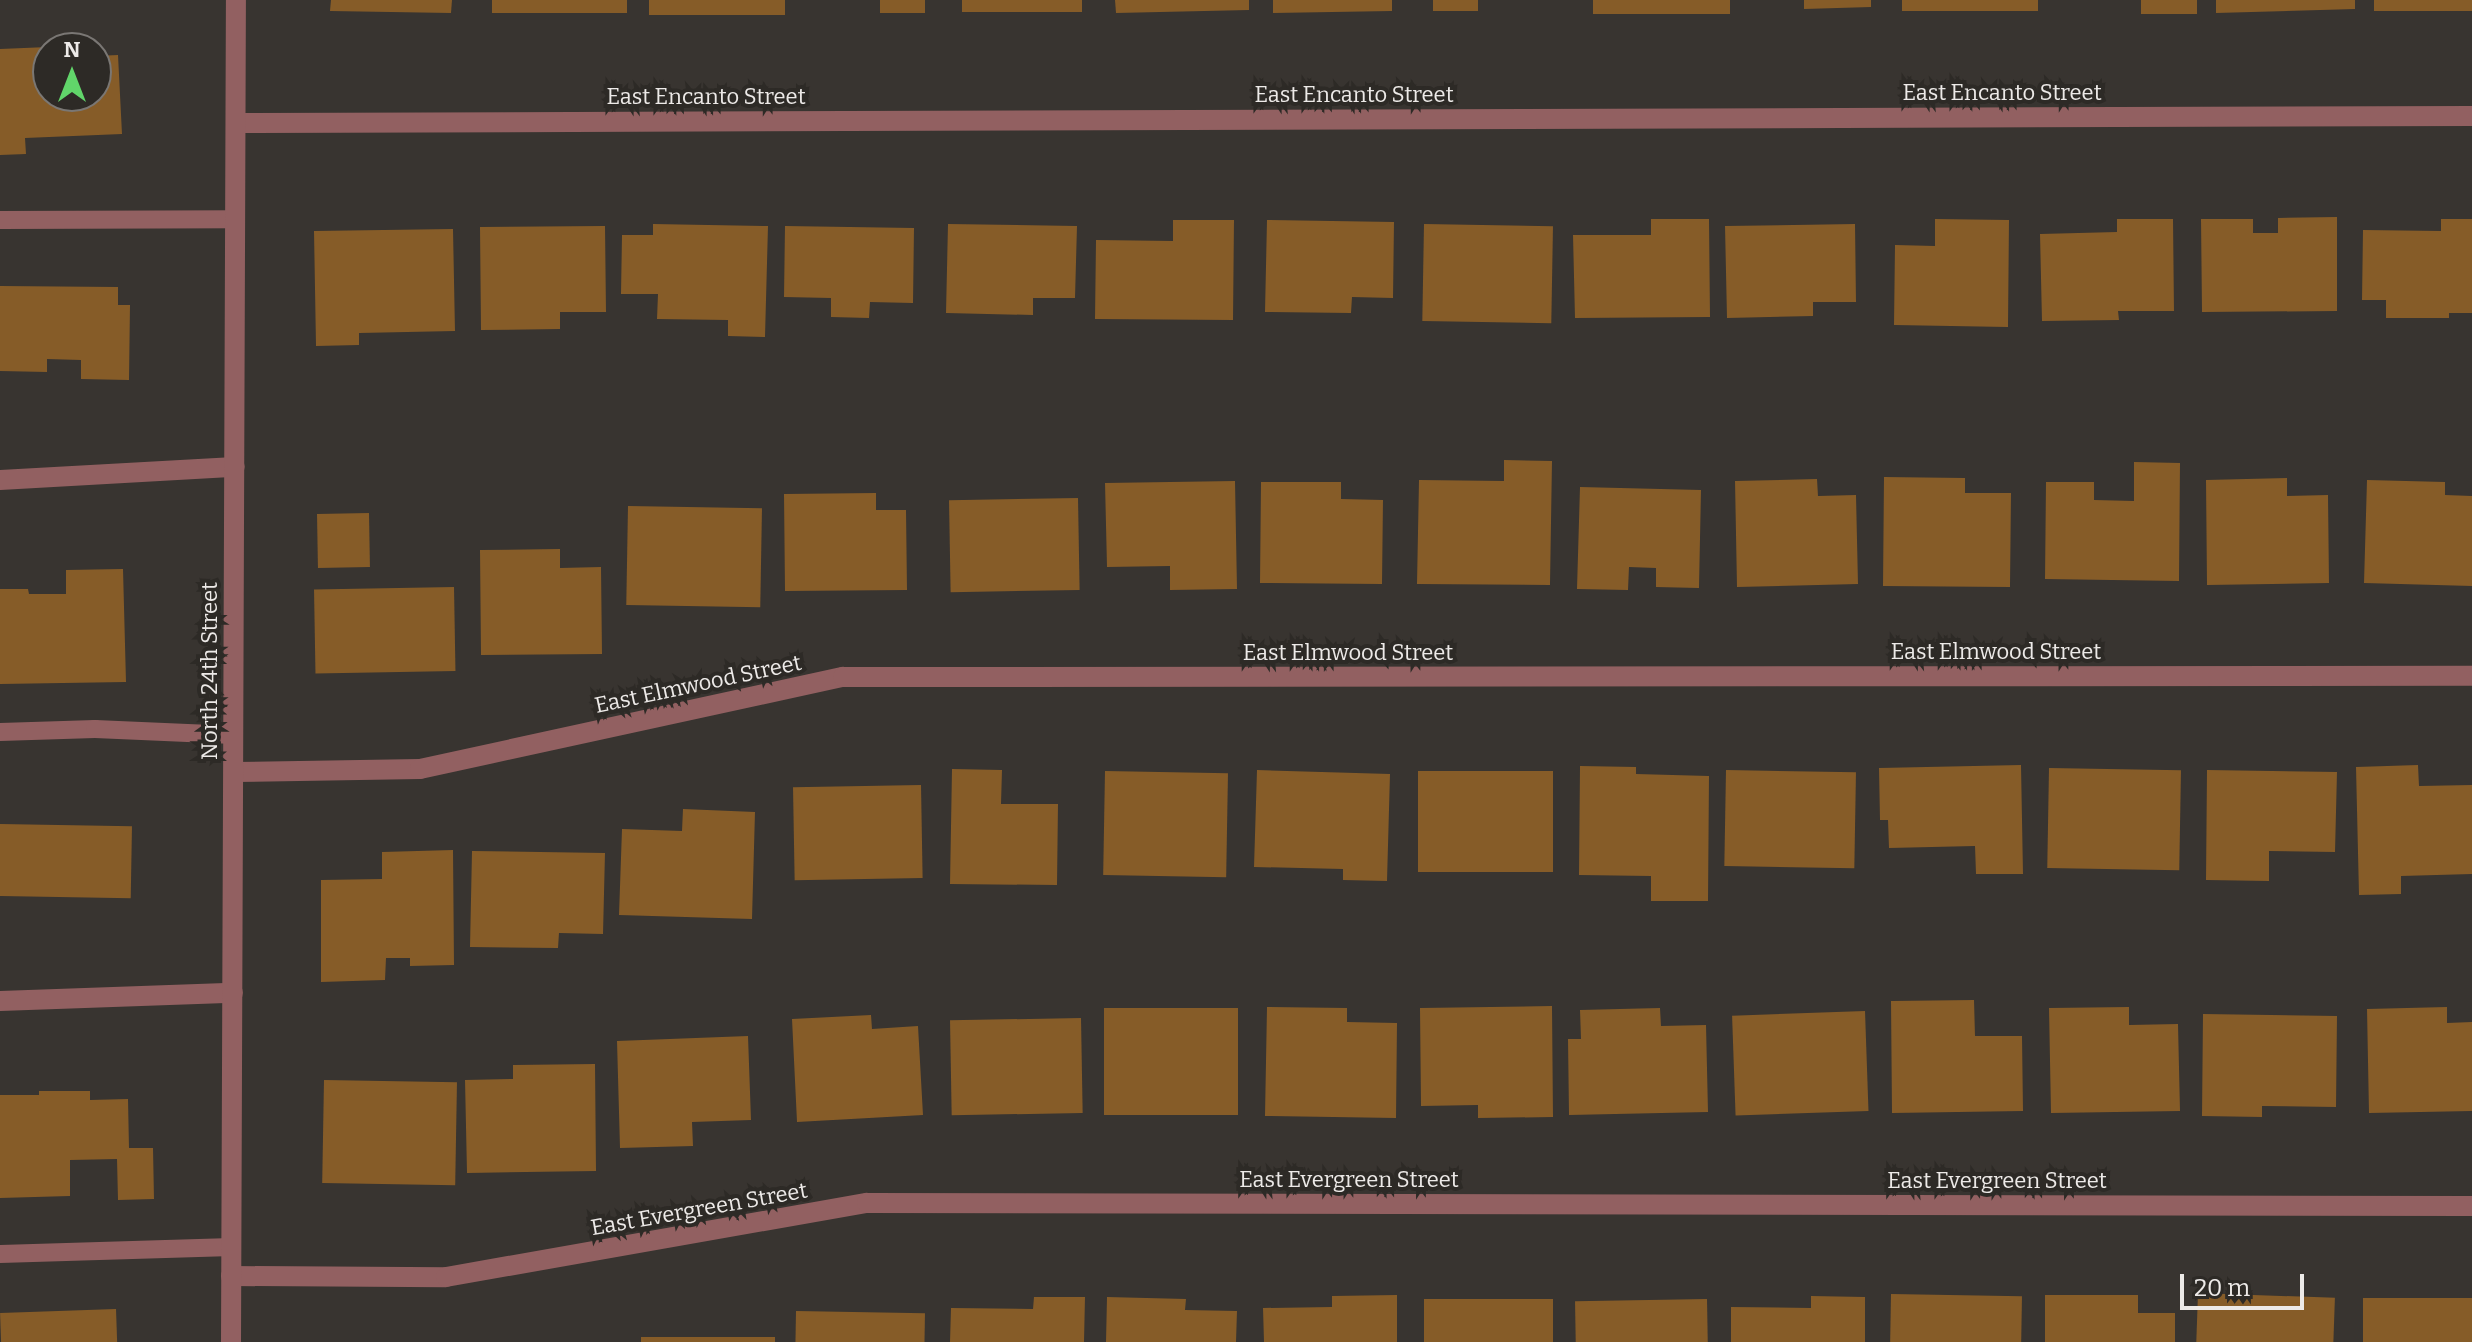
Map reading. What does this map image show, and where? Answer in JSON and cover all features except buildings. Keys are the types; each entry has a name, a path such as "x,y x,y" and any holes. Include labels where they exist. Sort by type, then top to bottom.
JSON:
{"street":[{"name":"North 24th Street","path":"231,1342 236,0"},
{"name":"East Encanto Street","path":"236,123 2472,116"},
{"path":"0,480 235,467"},
{"name":"East Elmwood Street","path":"234,772 420,769 843,677 2472,676"},
{"path":"0,1001 233,993"},
{"name":"East Evergreen Street","path":"231,1276 446,1277 867,1203 2472,1206"}],"lane":[{"path":"0,220 236,219"},
{"path":"0,732 95,729 234,735"},
{"path":"0,1254 232,1247"}]}
